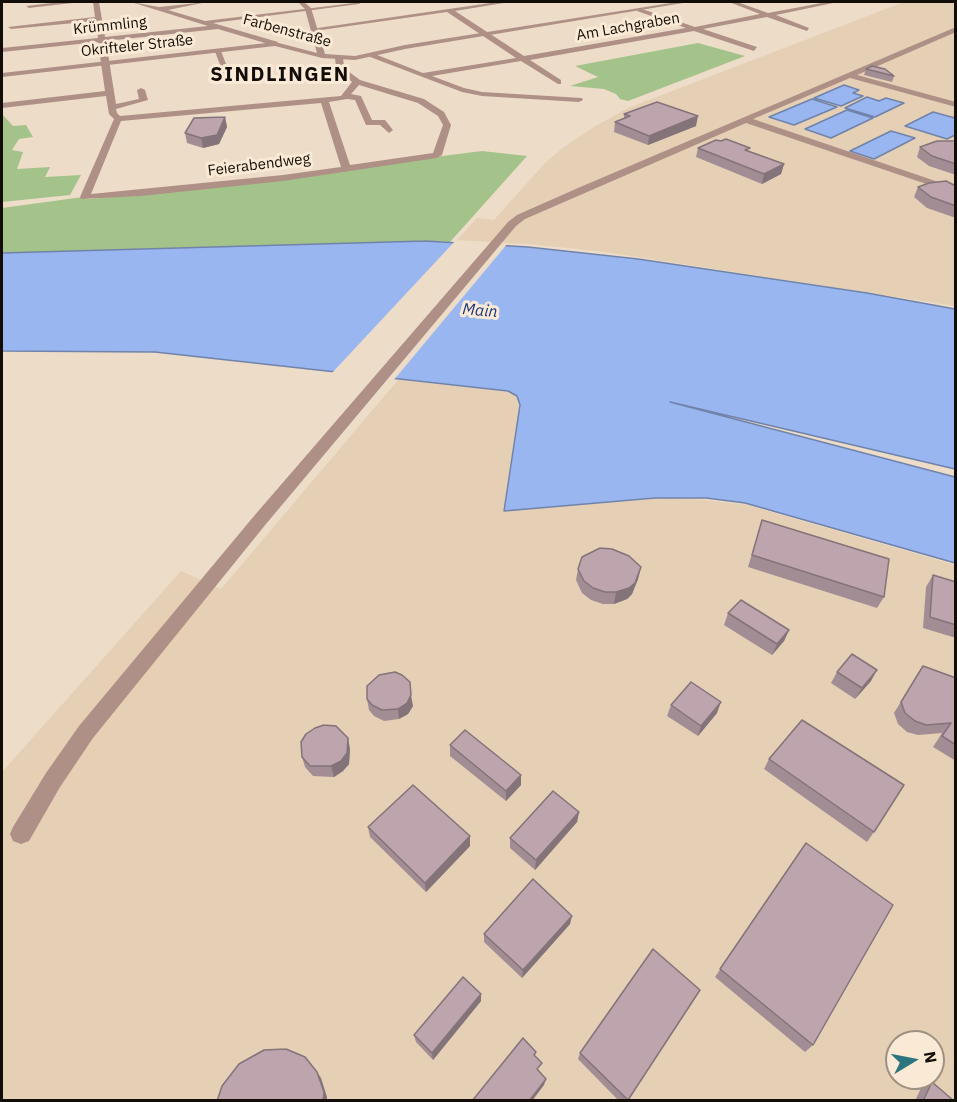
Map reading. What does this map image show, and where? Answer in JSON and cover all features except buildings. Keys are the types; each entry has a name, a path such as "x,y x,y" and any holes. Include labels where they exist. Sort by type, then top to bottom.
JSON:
{"street":[{"path":"29,6 78,2"},
{"path":"96,2 113,114 118,119 346,96 358,98 369,123 382,122 389,130"},
{"name":"Farbenstraße","path":"134,2 322,56 339,58 369,55 462,90 482,94 579,100"},
{"path":"160,9 204,2"},
{"path":"301,2 308,8 322,56"},
{"path":"204,23 359,2"},
{"path":"314,29 507,2"},
{"path":"369,55 686,2"},
{"path":"732,2 807,29"},
{"name":"Am Lachgraben","path":"424,75 694,29 835,2"},
{"path":"448,10 558,82"},
{"path":"639,10 754,49"},
{"path":"11,27 99,19"},
{"name":"Krümmling","path":"2,50 220,27"},
{"path":"21,834 53,780 86,732 260,520 504,233 521,217 956,29"},
{"path":"932,39 944,42"},
{"name":"Okrifteler Straße","path":"2,75 275,44"},
{"path":"217,51 228,75"},
{"path":"339,58 340,67 357,82 346,96"},
{"path":"849,75 956,105"},
{"name":"Feierabendweg","path":"118,119 85,195 90,198 213,186 437,155 447,126 441,114 421,101 357,82"},
{"path":"112,106 144,100 141,90"},
{"name":"Farbenstraße","path":"537,98 564,91"},
{"path":"2,105 110,93"},
{"path":"324,100 346,168"},
{"path":"747,120 956,191"}],"shaded area":[{"path":"904,2 955,2 955,306 605,252 528,244 456,241 477,218 494,220 544,164 564,147 628,108"},
{"path":"398,380 508,391 517,396 520,405 504,511 667,498 747,505 955,565 955,1100 2,1100 2,772 181,571 221,589"}],"green space":[{"path":"698,43 745,56 628,101 604,89 570,86 598,77 575,66"},
{"path":"2,114 13,126 26,125 33,137 19,139 12,150 23,152 17,169 50,167 45,177 81,175 70,195 2,202"},
{"path":"482,151 527,156 450,242 2,253 2,208 83,197 89,199 143,194"}],"water":[{"path":"844,85 859,90 853,93 863,96 841,106 814,98"},
{"path":"867,97 879,101 886,98 904,103 875,117 845,108"},
{"path":"812,99 837,107 794,125 769,117"},
{"path":"847,110 873,118 831,138 805,129"},
{"path":"933,112 955,118 955,135 947,139 905,126"},
{"path":"891,131 915,138 874,159 850,151"},
{"name":"Main","path":"425,241 528,247 638,259 867,293 955,309 955,469 670,402 955,477 955,563 745,503 706,498 655,498 504,511 520,405 517,396 508,391 155,352 2,351 2,253"}],"pier":[{"path":"456,240 508,243 393,381 331,374"}],"district":[{"name":"SINDLINGEN","path":"280,75"}]}
